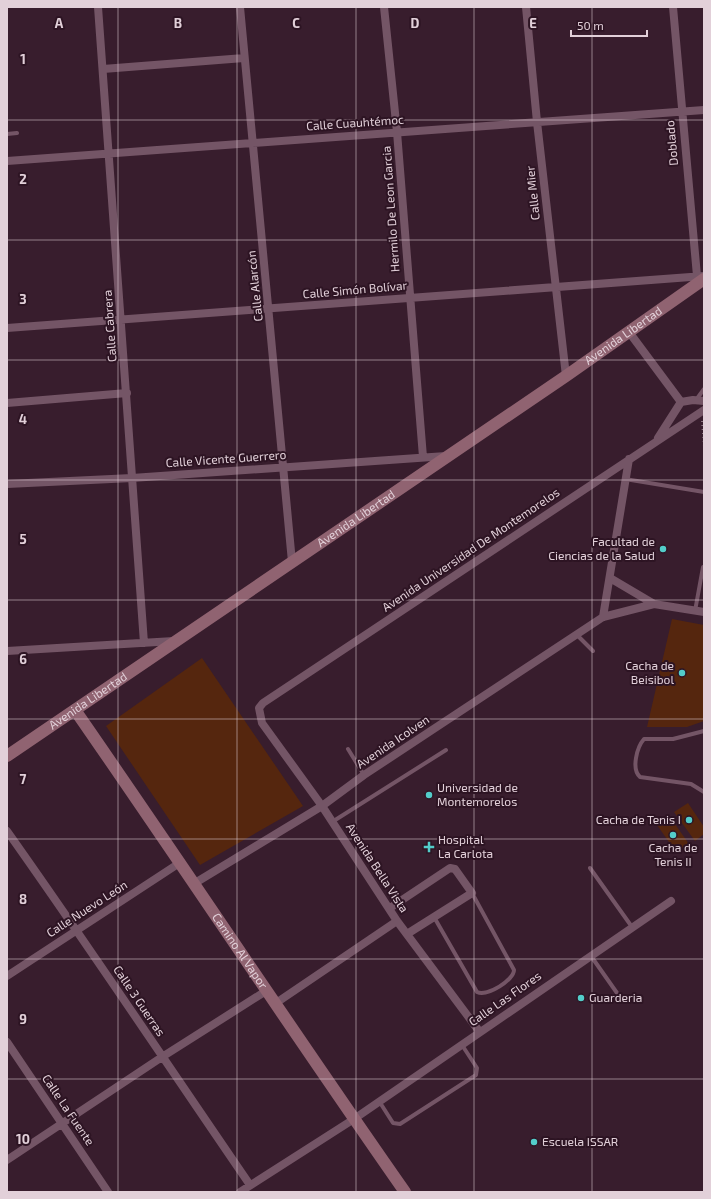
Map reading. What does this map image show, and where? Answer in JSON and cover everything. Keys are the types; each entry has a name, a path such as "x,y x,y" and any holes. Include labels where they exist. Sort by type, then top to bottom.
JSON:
{"street":[{"name":"Calle Cabrera","path":"98,7 104,69 108,153 122,319 144,643"},
{"name":"Calle Alarcón","path":"240,7 252,144 270,309 292,562"},
{"name":"Hermilo De Leon Garcia","path":"384,7 397,132 423,457"},
{"name":"Calle Mier","path":"526,7 537,122 566,376"},
{"name":"Doblado","path":"673,7 681,112 702,277"},
{"path":"104,69 244,58"},
{"name":"Calle Cuauhtémoc","path":"7,161 704,110"},
{"name":"Calle Simón Bolívar","path":"7,328 702,277"},
{"name":"Avenida Libertad","path":"7,756 446,456 566,376 629,332 702,277"},
{"path":"629,332 681,402"},
{"path":"7,403 127,393"},
{"path":"656,442 675,409 681,402 698,400 697,414 681,414 675,409"},
{"name":"Avenida Universidad De Montemorelos","path":"259,715 259,708 263,703 697,414"},
{"name":"Calle Vicente Guerrero","path":"7,484 132,478 283,466 446,456"},
{"path":"603,617 629,459"},
{"path":"610,578 654,604 704,612"},
{"name":"Avenida Icolven","path":"195,883 322,806 364,775 603,617 654,604"},
{"path":"7,651 176,641"},
{"name":"Camino Al Vapor","path":"75,710 181,862 266,990 405,1192"},
{"name":"Avenida Bella Vista","path":"259,715 262,723 322,806 390,908 397,921 479,1031"},
{"name":"Calle 3 Guerras","path":"7,831 77,929 162,1057 250,1185"},
{"name":"Calle Nuevo León","path":"7,976 181,862"},
{"path":"390,908 450,868 455,869 472,893 407,934"},
{"name":"Calle Las Flores","path":"240,1192 354,1119 479,1031 671,901"},
{"path":"276,1003 397,921"},
{"path":"7,1160 266,990"},
{"name":"Calle La Fuente","path":"7,1042 108,1192"}],"lane":[{"path":"7,134 17,133"},
{"path":"698,400 704,389"},
{"path":"625,479 704,492"},
{"path":"694,610 703,567"},
{"path":"577,634 592,651"},
{"path":"704,730 673,739 644,739 636,757 636,769 640,777 691,784 704,792"},
{"path":"348,749 364,775"},
{"path":"332,822 446,750"},
{"path":"590,868 632,927"},
{"path":"434,917 477,992 481,994 488,993 512,977 514,970 472,893"},
{"path":"590,955 617,993"},
{"path":"379,1101 393,1123 400,1124 476,1075 477,1068 462,1044"}],"path":[{"path":"697,414 704,446"}],"shaded area":[{"name":"Cacha de Beisibol","path":"672,619 704,625 704,721 687,727 647,727"},
{"path":"202,658 303,806 200,865 106,726"},
{"name":"Cacha de Tenis I","path":"688,803 704,827 704,834 695,841 674,812"},
{"name":"Cacha de Tenis II","path":"670,817 689,844 676,852 657,825"}],"place":[{"name":"Facultad de Ciencias de la Salud","path":"663,549"},
{"name":"Cacha de Beisibol","path":"682,673"},
{"name":"Universidad de Montemorelos","path":"429,795"},
{"name":"Cacha de Tenis I","path":"689,820"},
{"name":"Cacha de Tenis II","path":"673,835"},
{"name":"Hospital La Carlota","path":"429,847"},
{"name":"Guarderia","path":"581,998"},
{"name":"Escuela ISSAR","path":"534,1142"}]}
